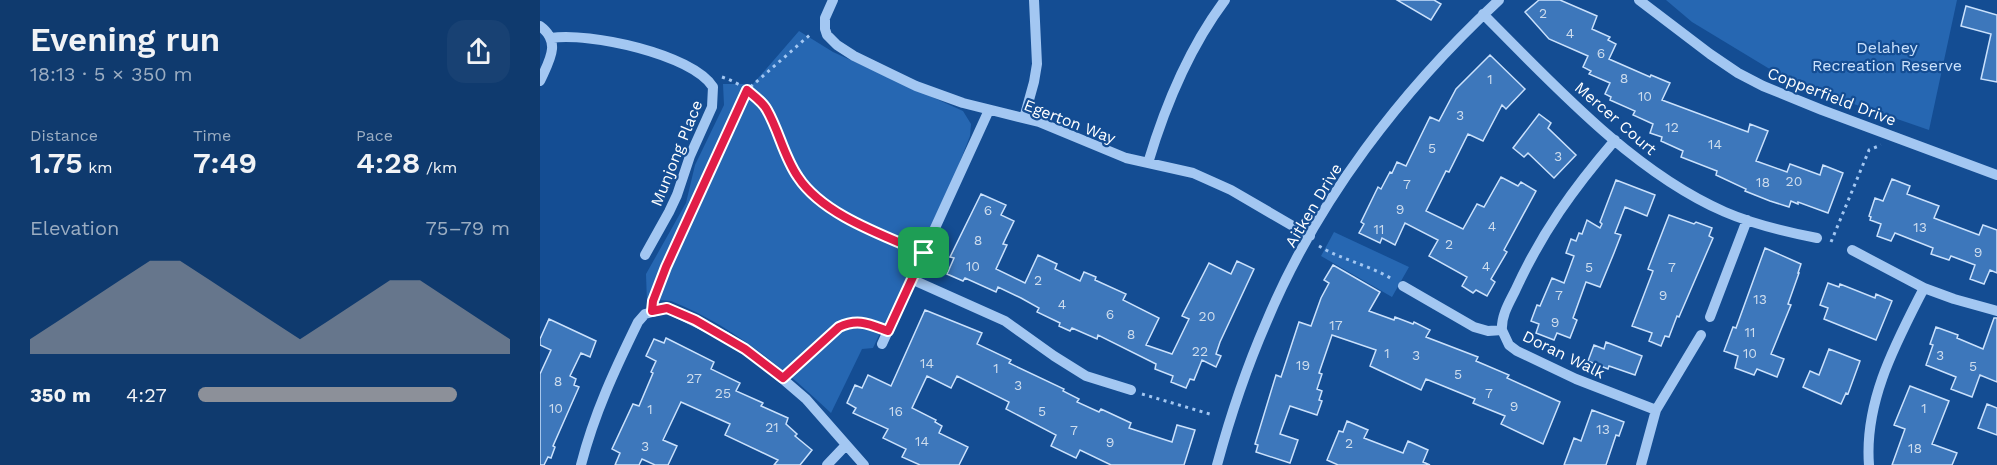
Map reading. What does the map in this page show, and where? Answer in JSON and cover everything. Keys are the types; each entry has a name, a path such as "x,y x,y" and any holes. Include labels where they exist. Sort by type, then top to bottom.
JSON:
{"street":[{"path":"825,29 825,18 833,0"},
{"path":"1024,118 1034,82 1036,64 1034,0"},
{"path":"1148,163 1164,114 1179,81 1203,34 1225,0"},
{"name":"Aitken Drive","path":"1217,465 1240,389 1266,322 1310,236 1340,187 1388,120 1432,68 1499,0"},
{"name":"Copperfield Drive","path":"1639,0 1738,73 1787,97 1997,175"},
{"name":"Mercer Court","path":"1483,14 1530,62 1615,140 1636,158 1682,189 1706,203 1747,220 1817,238"},
{"path":"540,26 551,38 553,48 552,56 540,81"},
{"name":"Egerton Way","path":"825,29 827,35 837,45 889,73 940,95 1051,127 1108,152 1176,168 1202,177 1232,190 1310,236"},
{"name":"Munjong Place","path":"551,38 576,36 651,51 700,73 709,81 714,94 712,107 669,212 645,255"},
{"path":"882,344 989,110"},
{"path":"1502,330 1503,318 1509,303 1550,222 1568,196 1615,140"},
{"path":"1710,317 1747,220"},
{"path":"1852,250 1924,288 1954,300 1997,311"},
{"path":"911,279 1005,321 1086,376 1131,390"},
{"name":"Doran Walk","path":"1403,286 1474,327 1488,331 1502,330 1509,345 1517,351 1576,379 1656,410"},
{"path":"1869,465 1870,430 1879,386 1894,348 1924,288"},
{"path":"581,465 608,384 638,322 645,314 667,308 695,320 745,349 783,378 819,412 864,465"},
{"path":"1641,465 1656,410 1701,335"},
{"path":"828,465 846,445"}],"path":[{"path":"652,311 653,301 666,267 747,90 813,32 825,29"},
{"path":"709,81 720,77 747,90 766,108 793,169 816,197 844,216 924,253"},
{"path":"1817,238 1831,242 1869,150 1881,145 1886,133"},
{"path":"1310,236 1318,245 1332,254 1370,267 1403,286"},
{"path":"783,378 839,327 857,321 888,331"},
{"path":"1131,390 1213,415"}],"green space":[{"name":"Delahey Recreation Reserve","path":"1666,0 1957,0 1929,130 1793,83 1692,22"},
{"path":"799,31 833,52 963,111 971,124 970,136 954,177 873,348 862,349 831,413 776,365 715,322 671,301 658,300 647,303 646,274 686,203 695,165 724,105 723,84 753,84"},
{"path":"1334,232 1409,267 1392,297 1321,256"}],"building":[{"path":"1397,0 1434,0 1441,4 1431,20"},
{"path":"1539,0 1560,0 1597,16 1592,29 1610,37 1608,40 1616,44 1609,59 1670,83 1662,100 1748,132 1750,124 1768,131 1756,161 1787,172 1790,164 1820,175 1823,165 1843,173 1828,213 1798,202 1798,204 1791,201 1789,207 1770,201 1745,191 1746,189 1716,175 1717,171 1681,157 1683,151 1661,141 1662,137 1650,133 1653,124 1633,115 1635,111 1610,100 1611,97 1605,94 1610,83 1589,74 1591,71 1583,67 1588,56 1549,39 1525,12"},
{"path":"1966,6 1997,15 1997,82 1981,79 1991,34 1961,26"},
{"path":"1490,55 1525,89 1506,109 1502,105 1483,141 1468,134 1426,211 1463,229 1477,204 1484,207 1501,177 1518,186 1521,182 1536,191 1504,250 1507,252 1491,279 1495,282 1487,296 1476,290 1473,293 1462,286 1467,277 1429,256 1438,240 1405,223 1395,245 1382,238 1380,243 1359,233 1364,224 1361,222 1378,187 1381,189 1397,162 1406,166 1430,117 1439,121 1456,89"},
{"path":"1539,114 1551,123 1548,128 1576,155 1554,178 1528,153 1524,157 1513,148"},
{"path":"1892,179 1910,186 1907,194 1939,206 1934,218 1979,235 1983,225 1997,230 1997,273 1990,270 1984,284 1970,279 1975,265 1951,256 1949,260 1931,254 1933,248 1895,233 1891,241 1877,236 1881,224 1870,220 1869,216 1875,198 1883,201"},
{"path":"1616,180 1655,195 1647,216 1625,207 1615,233 1621,235 1600,287 1586,282 1573,318 1577,320 1570,338 1557,333 1554,340 1536,333 1539,324 1531,321 1552,278 1564,283 1574,256 1566,253 1571,239 1576,241 1579,233 1582,234 1587,220 1600,228 1602,224 1600,222"},
{"path":"981,194 1006,205 1001,215 1014,221 1003,244 1007,245 996,269 1025,283 1038,255 1057,264 1055,269 1080,281 1084,272 1096,277 1095,280 1126,294 1123,300 1159,318 1146,345 1172,354 1189,319 1182,316 1209,263 1231,274 1237,261 1254,269 1220,342 1216,354 1221,356 1216,367 1202,360 1194,380 1190,379 1186,388 1171,382 1173,376 1155,369 1156,364 1098,335 1097,339 1072,328 1070,331 1059,326 1060,323 1037,312 1039,308 998,287 996,292 965,278 963,281 947,274 954,258 950,257"},
{"path":"1669,215 1712,228 1709,236 1713,238 1679,317 1677,316 1669,337 1665,336 1661,346 1649,341 1652,333 1632,326 1653,271 1648,269"},
{"path":"1765,248 1801,264 1788,304 1791,305 1771,354 1784,359 1777,377 1757,369 1754,375 1735,368 1738,356 1724,351 1733,327 1736,328"},
{"path":"1333,265 1380,292 1369,311 1394,320 1395,317 1413,324 1414,322 1430,330 1426,337 1478,357 1476,361 1509,375 1507,378 1560,402 1543,444 1501,424 1505,416 1473,403 1475,399 1426,379 1421,390 1370,366 1376,350 1332,335 1319,373 1322,374 1317,389 1322,391 1319,400 1322,401 1317,415 1290,406 1280,434 1298,440 1290,463 1256,452 1258,445 1255,444 1276,375 1281,377 1299,322 1311,326 1329,283 1324,280"},
{"path":"1828,283 1839,287 1840,284 1875,298 1876,294 1892,301 1876,340 1824,319 1828,308 1820,305"},
{"path":"925,310 982,333 977,344 1011,360 1009,363 1064,389 1063,391 1079,399 1077,402 1099,412 1101,409 1131,423 1129,428 1172,442 1177,425 1195,430 1184,465 1111,465 1080,450 1076,458 1051,446 1056,435 1006,409 1009,402 957,376 951,388 927,376 912,408 936,420 935,422 942,426 939,433 968,447 959,465 920,465 902,457 906,449 883,438 888,429 853,413 856,408 847,403 855,385 862,388 868,375 891,386"},
{"path":"1994,318 1997,318 1997,382 1980,375 1972,397 1951,389 1956,377 1926,365 1936,327 1958,335 1957,338 1983,349"},
{"path":"549,319 596,341 590,357 581,353 570,376 576,379 574,385 579,387 553,446 555,447 551,458 548,457 544,465 540,465 540,374 551,350 540,345 540,339"},
{"path":"666,338 714,362 711,369 740,383 736,391 788,418 786,424 797,434 795,436 812,450 800,465 774,465 778,460 725,435 730,424 681,402 663,440 677,446 668,465 655,465 642,459 639,465 615,465 620,453 612,449 633,404 639,406 653,373 651,372 656,361 646,356 654,339 664,343"},
{"path":"1606,342 1642,356 1635,375 1609,366 1608,369 1588,361 1594,345 1604,349"},
{"path":"1829,349 1860,361 1848,394 1846,393 1841,404 1803,387 1810,371 1819,375"},
{"path":"1910,386 1949,401 1932,444 1957,453 1952,465 1892,465 1905,429 1894,425"},
{"path":"1987,404 1997,408 1997,435 1978,428"},
{"path":"1592,410 1624,422 1619,436 1616,435 1606,465 1564,465 1574,438 1581,441"},
{"path":"1347,421 1368,430 1364,438 1403,453 1408,441 1428,450 1423,462 1430,465 1338,465 1327,460 1339,431 1343,432"}],"route":[{"path":"747,90 766,108 793,169 816,197 844,216 924,253 888,331 857,321 839,327 783,378 745,349 695,320 667,308 652,311 653,301 666,267 747,90"}]}
